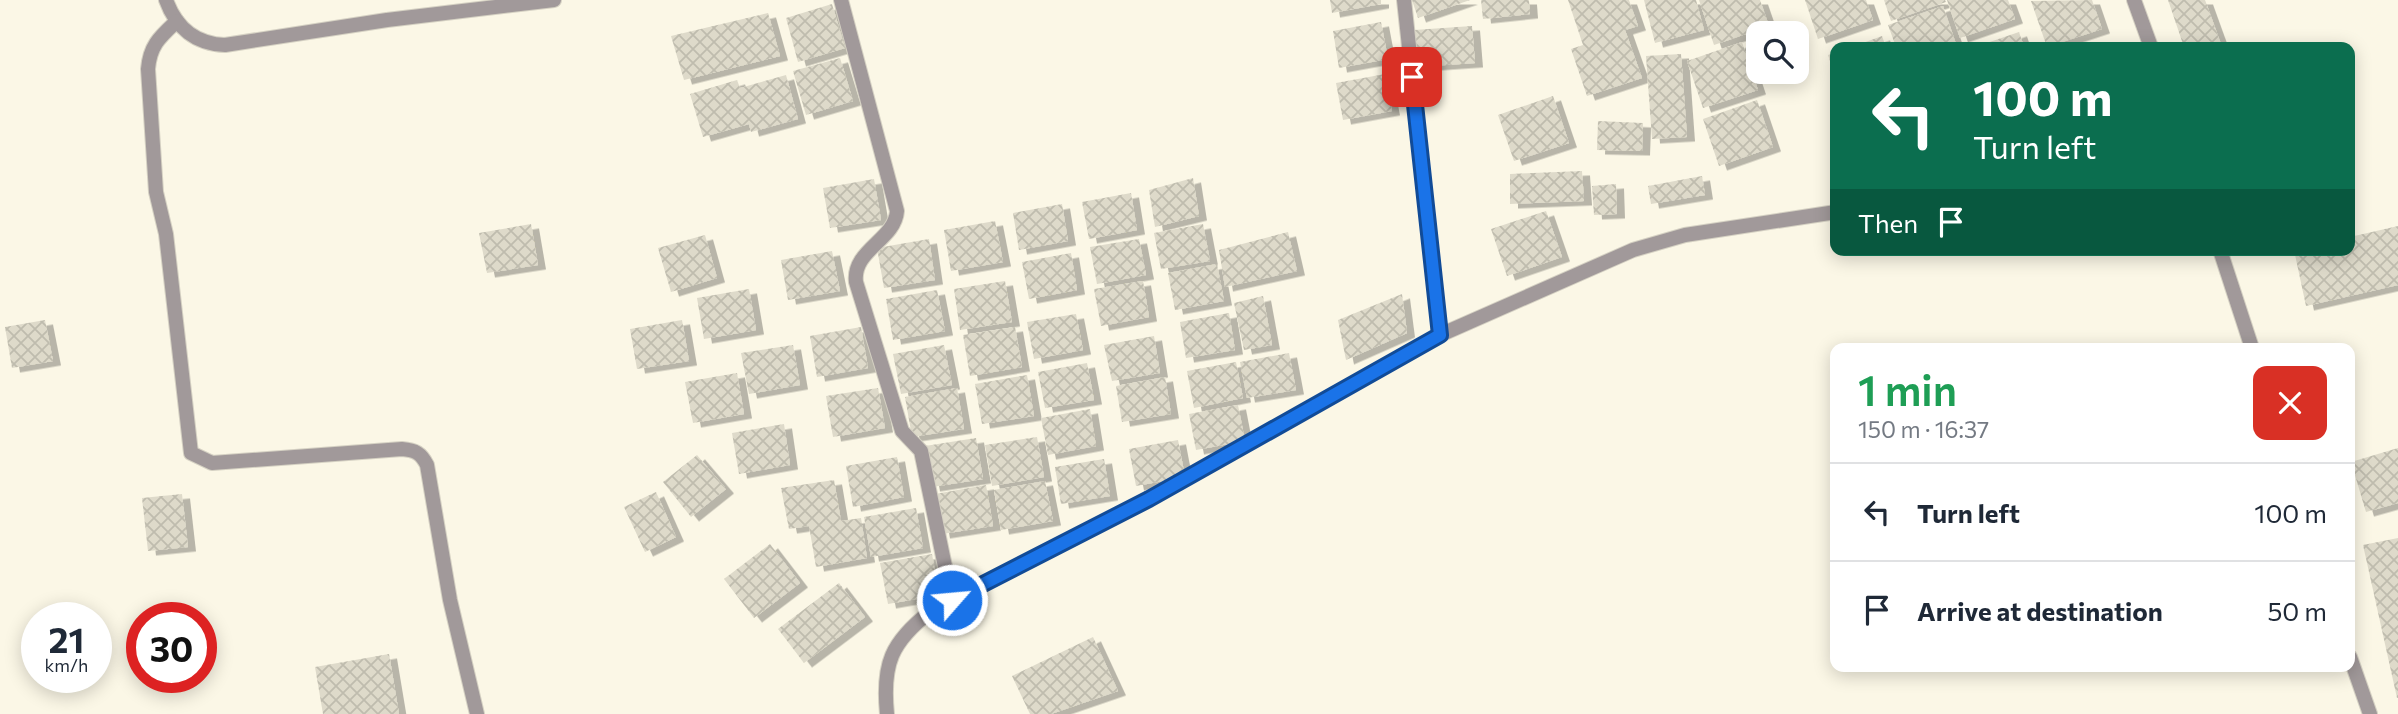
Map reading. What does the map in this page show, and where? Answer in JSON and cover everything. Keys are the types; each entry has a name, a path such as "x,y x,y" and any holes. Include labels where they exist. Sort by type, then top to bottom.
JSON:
{"street":[{"path":"166,0 177,21 198,41 225,45 387,20 554,0"},
{"path":"841,0 897,211 894,225 860,261 856,282 902,430 922,451 952,600"},
{"path":"1404,0 1440,335"},
{"path":"2134,0 2149,42"},
{"path":"177,21 155,41 149,53 148,69 156,192 166,234 191,453 212,463 402,449 411,450 423,457 428,464 450,600 477,714"},
{"path":"887,714 884,687 889,658 899,640 931,611 1149,499 1440,335 1633,250 1685,235 1830,213"},
{"path":"2222,256 2250,343"},
{"path":"2355,671 2370,714"}],"building":[{"path":"1330,0 1381,0 1381,4 1332,13"},
{"path":"1412,0 1470,0 1418,18"},
{"path":"1481,0 1529,0 1530,14 1483,19"},
{"path":"1568,0 1629,0 1638,26 1625,30 1642,78 1587,96 1571,49 1583,45"},
{"path":"1644,0 1696,0 1704,30 1655,43"},
{"path":"1699,0 1760,0 1767,21 1746,21 1746,34 1714,45"},
{"path":"1805,0 1866,0 1873,20 1818,39"},
{"path":"1884,0 1945,0 1946,2 1891,21"},
{"path":"1947,0 2008,0 2015,19 1960,38"},
{"path":"2092,0 2102,29 2062,42 2045,42 2031,1"},
{"path":"2168,0 2205,0 2220,42 2182,42"},
{"path":"832,4 845,48 798,62 786,18"},
{"path":"1943,6 1955,42 1894,42 1888,25"},
{"path":"768,13 780,56 684,80 671,36"},
{"path":"1381,22 1388,59 1339,68 1333,31"},
{"path":"1472,26 1475,63 1417,67 1414,30"},
{"path":"2019,32 2022,42 1990,42"},
{"path":"1882,36 1884,42 1866,42"},
{"path":"1742,42 1746,54 1746,84 1756,84 1758,90 1703,108 1687,61"},
{"path":"1681,54 1687,137 1652,139 1646,56"},
{"path":"840,58 853,101 806,115 793,71"},
{"path":"1385,74 1392,111 1343,120 1336,83"},
{"path":"786,75 798,119 751,132 749,124 703,137 690,94 737,80 740,88"},
{"path":"1553,96 1569,143 1514,161 1498,115"},
{"path":"1757,100 1773,147 1719,166 1703,119"},
{"path":"1598,121 1643,123 1642,151 1597,150"},
{"path":"1582,171 1584,201 1510,204 1510,174"},
{"path":"1702,176 1705,195 1651,204 1648,186"},
{"path":"1193,178 1199,216 1155,227 1149,190"},
{"path":"874,179 881,220 830,228 823,188"},
{"path":"1616,184 1617,214 1594,215 1592,186"},
{"path":"1131,193 1137,230 1089,239 1082,202"},
{"path":"1062,204 1068,241 1019,250 1013,213"},
{"path":"1546,211 1562,257 1507,276 1491,229"},
{"path":"995,221 1003,262 951,271 944,230"},
{"path":"531,224 538,265 487,273 479,233"},
{"path":"1203,224 1210,261 1161,269 1154,233"},
{"path":"2398,226 2398,285 2306,306 2295,256 2355,256 2355,236"},
{"path":"1288,232 1297,271 1225,287 1219,250"},
{"path":"705,235 717,278 671,292 658,248"},
{"path":"929,239 935,280 884,288 877,248"},
{"path":"1139,239 1146,275 1097,284 1090,247"},
{"path":"832,251 840,291 788,300 781,260"},
{"path":"1071,253 1077,290 1029,299 1022,262"},
{"path":"1217,264 1224,301 1175,310 1168,273"},
{"path":"1005,281 1012,322 960,330 954,289"},
{"path":"1143,281 1149,317 1101,326 1094,289"},
{"path":"749,289 756,330 704,339 697,298"},
{"path":"937,290 945,331 893,340 886,299"},
{"path":"1402,294 1407,333 1346,360 1338,320"},
{"path":"1263,296 1272,345 1244,350 1234,303"},
{"path":"1229,313 1235,350 1186,358 1180,322"},
{"path":"1076,314 1083,350 1034,359 1027,322"},
{"path":"45,320 53,361 12,368 5,327"},
{"path":"682,320 689,361 637,369 630,329"},
{"path":"861,327 868,368 817,377 810,336"},
{"path":"1015,327 1022,367 970,376 963,335"},
{"path":"1154,336 1160,373 1112,381 1104,345"},
{"path":"793,345 800,385 749,394 741,353"},
{"path":"944,345 952,385 901,394 893,354"},
{"path":"1289,353 1296,390 1247,398 1240,362"},
{"path":"1236,362 1243,398 1194,408 1187,371"},
{"path":"1087,363 1094,400 1045,408 1038,372"},
{"path":"737,373 744,414 693,423 685,382"},
{"path":"1027,375 1034,416 982,424 975,384"},
{"path":"1165,377 1171,414 1122,422 1116,386"},
{"path":"878,388 885,428 833,437 826,396"},
{"path":"957,388 964,429 912,437 905,397"},
{"path":"1238,405 1245,441 1196,450 1189,414"},
{"path":"1090,409 1096,446 1048,455 1041,418"},
{"path":"784,424 790,465 739,474 732,433"},
{"path":"1037,437 1044,477 992,486 985,445"},
{"path":"976,438 983,479 932,487 925,446"},
{"path":"1178,440 1185,477 1136,486 1129,449"},
{"path":"2398,448 2398,503 2366,512 2355,475 2355,461"},
{"path":"697,455 726,489 691,517 663,482"},
{"path":"897,457 904,497 853,507 846,466"},
{"path":"1104,459 1110,496 1061,504 1055,467"},
{"path":"834,480 841,521 861,518 867,558 816,567 809,526 789,529 781,488"},
{"path":"1045,481 1053,521 1001,530 994,490"},
{"path":"986,485 993,526 942,534 935,494"},
{"path":"656,492 676,537 645,552 624,507"},
{"path":"182,494 188,547 148,551 142,498"},
{"path":"916,508 923,548 871,557 864,517"},
{"path":"2398,538 2398,698 2397,698 2363,545"},
{"path":"770,544 800,583 754,618 724,579"},
{"path":"932,554 939,595 888,604 880,563"},
{"path":"839,583 865,617 804,663 778,629"},
{"path":"1093,637 1118,691 1051,714 1030,714 1012,676"},
{"path":"389,654 399,714 323,714 315,667"}],"route":[{"path":"952,600 1149,499 1440,335 1412,77"}]}
